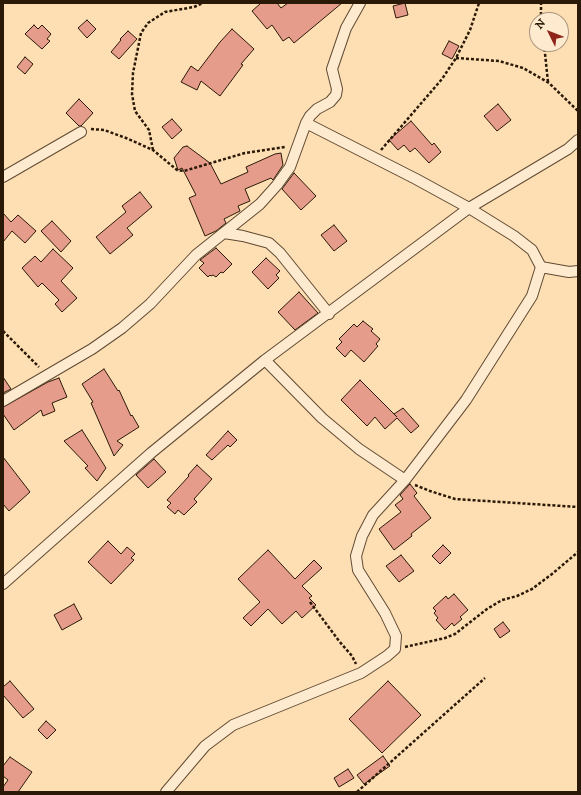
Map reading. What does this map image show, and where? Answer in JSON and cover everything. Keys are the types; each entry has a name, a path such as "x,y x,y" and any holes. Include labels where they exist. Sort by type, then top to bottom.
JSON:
{"street":[{"path":"3,401 48,376 92,349 122,328 150,304 196,255 260,204 278,185 290,167 310,116 330,102 336,95 337,89 332,69 346,28 360,3"},
{"path":"166,792 205,746 233,726 361,673 395,649 396,636 385,613 358,570 356,556 362,536 373,515 405,480 466,400 532,296 541,267 532,250 514,236 469,208 306,124"},
{"path":"3,177 81,132"},
{"path":"3,584 151,452 265,360 329,314 469,208 568,149 578,140"},
{"path":"224,233 269,243 280,253 329,314"},
{"path":"541,267 569,272 578,271"},
{"path":"265,360 322,418 359,449 405,480"}],"path":[{"path":"153,150 149,130 135,111 132,94 133,73 142,33 148,23 165,12 194,7 203,3"},
{"path":"374,158 442,79 456,58 470,30 479,3"},
{"path":"545,52 548,83"},
{"path":"456,58 499,60 523,68 548,83 578,111"},
{"path":"81,132 94,128 126,138 153,150 171,166 177,170 184,171 245,153 298,145"},
{"path":"3,331 48,376"},
{"path":"405,480 430,491 455,499 578,507"},
{"path":"395,649 417,645 456,634 487,609 502,600 517,596 532,589 578,552"},
{"path":"310,602 352,656 361,673"},
{"path":"357,792 485,678"}],"building":[{"path":"261,3 277,3 281,8 288,3 342,3 294,43 289,37 283,41 272,25 267,29 252,11"},
{"path":"405,3 408,15 396,18 393,6"},
{"path":"87,20 96,29 87,38 78,28"},
{"path":"34,25 38,29 42,25 51,34 47,39 50,41 42,49 25,34"},
{"path":"232,29 254,49 241,64 243,65 220,96 201,81 197,90 181,82 191,66 198,71"},
{"path":"128,31 137,39 119,59 111,52"},
{"path":"449,41 459,46 452,59 442,54"},
{"path":"25,57 33,64 25,74 17,67"},
{"path":"79,99 93,113 81,126 79,126 66,113"},
{"path":"498,104 511,120 497,131 484,116"},
{"path":"172,119 182,130 172,139 162,127"},
{"path":"411,121 432,145 434,143 441,152 429,163 415,148 410,152 404,145 398,150 389,140"},
{"path":"187,146 210,163 221,184 248,172 246,167 275,154 281,153 283,165 273,180 271,178 245,189 250,201 238,206 240,211 224,219 226,223 216,231 205,236 189,198 196,195 182,168 178,170 174,158 183,147"},
{"path":"294,173 316,196 301,210 282,189"},
{"path":"140,192 152,207 127,228 133,235 110,254 96,237 126,212 122,206"},
{"path":"3,213 11,222 18,215 36,231 25,243 12,231 3,242"},
{"path":"52,221 71,241 61,252 41,231"},
{"path":"334,225 347,241 334,251 321,235"},
{"path":"216,248 232,264 223,273 221,272 216,277 210,275 208,277 199,268 204,263 200,260"},
{"path":"53,249 73,268 61,281 77,298 62,312 55,304 59,300 42,283 38,287 22,268 35,256 41,262"},
{"path":"266,258 280,271 276,275 279,278 268,289 252,272"},
{"path":"299,292 318,313 295,330 278,312"},
{"path":"363,321 373,329 371,331 380,339 376,344 378,346 364,362 351,350 345,357 336,348 342,342 339,339 354,324 357,327"},
{"path":"104,369 118,391 119,390 131,416 132,415 139,427 117,441 123,445 114,456 91,403 93,402 82,384"},
{"path":"3,377 11,389 3,393"},
{"path":"59,378 67,397 52,403 55,411 43,416 41,410 14,430 3,414 3,407 48,382"},
{"path":"360,380 394,414 403,408 419,426 411,433 397,418 385,429 375,417 367,426 341,400"},
{"path":"82,430 106,468 97,481 85,468 88,466 64,441"},
{"path":"228,431 237,440 230,447 228,445 212,460 206,455"},
{"path":"3,457 30,492 9,511 3,504"},
{"path":"154,459 166,472 148,488 136,475"},
{"path":"197,465 212,479 194,499 197,502 184,515 178,510 175,514 167,507 171,503 167,500"},
{"path":"410,484 417,493 414,496 431,518 394,550 379,529 401,512 395,505 403,499 400,495"},
{"path":"108,541 121,554 127,547 135,554 131,558 134,560 111,584 88,562"},
{"path":"443,545 451,553 440,564 432,556"},
{"path":"268,550 295,579 314,560 322,568 302,586 312,596 309,598 316,605 302,618 296,611 282,624 268,609 251,626 243,618 260,602 238,579"},
{"path":"401,555 414,571 399,582 386,566"},
{"path":"454,594 468,610 460,617 462,619 454,626 452,623 445,630 436,620 438,618 434,613 436,611 433,608 446,596 448,599"},
{"path":"74,604 82,619 62,630 54,615"},
{"path":"503,622 510,631 500,638 494,629"},
{"path":"10,681 34,709 23,718 3,695 3,687"},
{"path":"388,681 421,715 382,753 349,719"},
{"path":"46,721 56,730 47,739 38,730"},
{"path":"383,756 390,766 364,784 357,775"},
{"path":"10,757 32,772 18,792 3,792 3,787 8,780 3,776 3,766"},
{"path":"348,769 354,778 339,787 334,778"}]}
